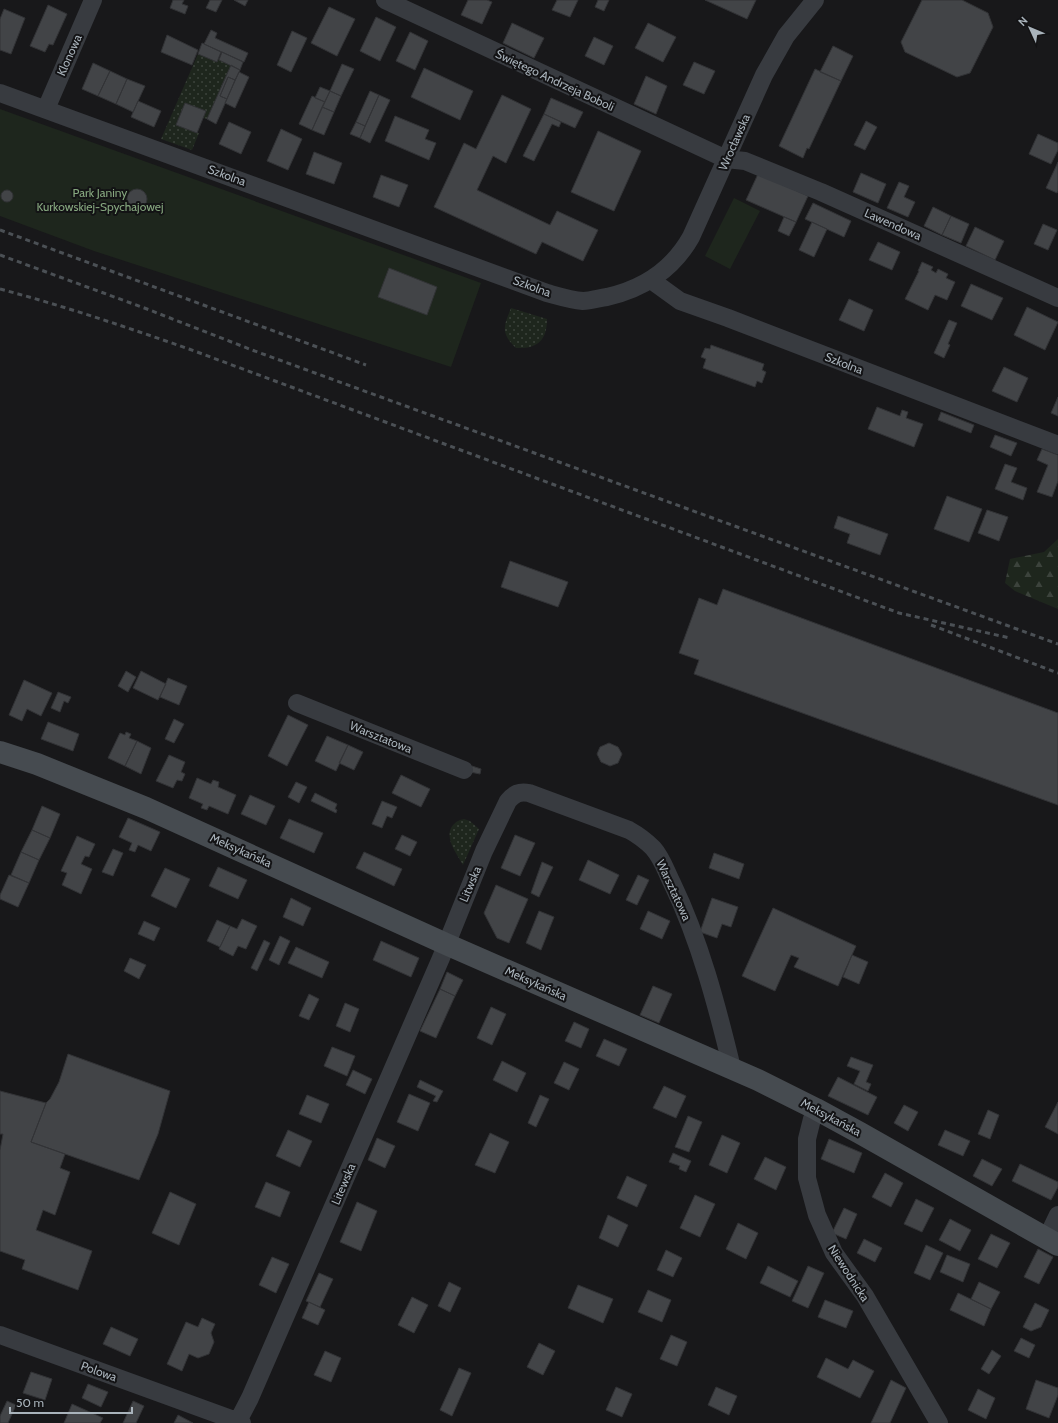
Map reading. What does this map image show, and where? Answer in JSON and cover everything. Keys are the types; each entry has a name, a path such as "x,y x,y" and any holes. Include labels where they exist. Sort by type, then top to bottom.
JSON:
{"street":[{"name":"Klonowa","path":"46,109 93,0"},
{"name":"Świętego Andrzeja Boboli","path":"385,0 726,159"},
{"name":"Wrocławska","path":"651,280 684,250 761,81 775,54 786,36 815,0"},
{"name":"Szkolna","path":"0,93 547,293 583,301 624,293 651,280 680,301 728,318 1058,446"},
{"name":"Lawendowa","path":"726,159 745,161 821,192 1058,298"},
{"name":"Warsztatowa","path":"297,703 464,770"},
{"name":"Meksykańska","path":"0,752 37,764 146,808 446,944 732,1068 816,1109 1052,1242"},
{"name":"Warsztatowa","path":"496,826 512,795 519,792 529,793 629,830 642,838 653,849 661,860 684,908 719,1014 732,1068"},
{"name":"Litwska","path":"446,944 496,826"},
{"name":"Litewska","path":"239,1422 446,944"},
{"name":"Niewodnicka","path":"816,1109 812,1119 808,1139 808,1178 817,1216 834,1253 865,1296 934,1420"},
{"path":"1052,1242 1058,1215"},
{"name":"Polowa","path":"0,1335 239,1422"}],"green space":[{"path":"198,54 217,62 218,59 231,65 207,119 203,118 206,111 185,103 176,125 199,133 192,150 161,139"},
{"name":"Park Janiny Kurkowskiej-Spychajowej","path":"0,109 481,283 451,367 94,251 0,216"},
{"path":"734,198 760,211 730,269 705,256"},
{"path":"511,308 547,319 547,327 543,338 535,345 516,348 507,338 505,325"},
{"path":"1058,539 1058,609 1015,591 1005,583 1010,559 1044,552"},
{"path":"464,819 470,821 479,829 463,865 450,840 450,830 458,821"}],"building":[{"path":"173,0 184,0 182,4 188,6 185,14 170,8"},
{"path":"210,0 222,0 216,12 206,8"},
{"path":"234,0 248,0 245,6"},
{"path":"468,0 487,0 492,2 482,24 461,15"},
{"path":"557,0 578,0 570,17 552,10"},
{"path":"598,0 609,0 604,11 595,7"},
{"path":"705,0 756,0 747,19"},
{"path":"922,0 962,0 988,13 993,27 970,73 957,77 905,52 901,42"},
{"path":"48,5 67,14 53,45 49,44 45,52 30,46"},
{"path":"329,7 355,19 337,56 311,43"},
{"path":"4,9 25,18 11,54 0,50 0,19"},
{"path":"376,17 396,27 380,61 360,51"},
{"path":"512,23 544,38 534,58 503,43"},
{"path":"648,23 676,37 663,62 635,48"},
{"path":"211,30 217,33 215,38 248,53 244,62 204,44"},
{"path":"292,31 307,38 291,72 277,65"},
{"path":"410,32 428,41 415,70 396,61"},
{"path":"167,35 198,50 192,65 161,52"},
{"path":"594,37 613,46 604,65 585,56"},
{"path":"202,43 221,52 217,62 198,54"},
{"path":"833,46 853,56 841,81 820,72"},
{"path":"222,52 243,62 240,70 219,60"},
{"path":"694,62 715,71 704,94 683,85"},
{"path":"93,63 110,71 98,96 82,89"},
{"path":"342,64 354,69 341,96 330,91"},
{"path":"231,65 240,70 235,80 228,77 220,96 227,99 216,124 207,119"},
{"path":"424,68 473,91 460,120 411,97"},
{"path":"815,69 841,81 809,149 807,148 803,158 779,146"},
{"path":"110,71 127,79 116,104 98,96"},
{"path":"239,72 249,77 235,108 225,103"},
{"path":"646,76 667,86 656,114 634,104"},
{"path":"228,77 235,80 227,99 220,96"},
{"path":"127,79 145,86 133,112 116,104"},
{"path":"320,87 330,91 325,102 315,98"},
{"path":"330,91 341,96 334,112 322,107"},
{"path":"370,91 379,95 365,126 356,122"},
{"path":"379,95 390,100 370,143 360,138"},
{"path":"502,95 531,109 506,163 493,156 477,190 550,225 557,211 598,230 583,261 542,242 536,254 434,207 464,143 476,149"},
{"path":"312,96 325,102 312,130 299,124"},
{"path":"551,98 583,112 575,128 544,114"},
{"path":"138,101 161,111 154,127 131,117"},
{"path":"185,103 206,111 197,133 176,125"},
{"path":"322,107 334,112 324,135 312,130"},
{"path":"544,114 561,122 559,127 552,124 534,161 523,156"},
{"path":"395,116 429,130 425,139 436,143 429,160 385,141"},
{"path":"866,121 877,127 865,150 854,145"},
{"path":"229,122 251,132 241,154 219,144"},
{"path":"356,122 365,126 360,138 350,134"},
{"path":"281,129 302,139 288,170 267,161"},
{"path":"598,131 641,151 614,211 571,192"},
{"path":"1038,134 1058,143 1058,150 1051,164 1029,154"},
{"path":"314,152 342,163 334,184 306,174"},
{"path":"1058,162 1058,191 1057,193 1046,188"},
{"path":"861,173 886,184 878,203 853,192"},
{"path":"758,174 808,196 796,222 746,200"},
{"path":"381,175 408,185 399,207 373,197"},
{"path":"899,182 909,186 904,197 915,202 908,217 887,208"},
{"path":"137,189 144,192 147,199 144,206 137,209 130,206 127,199 130,192"},
{"path":"5,190 9,190 13,196 9,202 5,202 1,198 1,194"},
{"path":"813,203 851,221 844,237 805,219"},
{"path":"933,207 951,216 942,235 924,226"},
{"path":"951,216 969,224 961,243 942,235"},
{"path":"784,217 796,222 789,236 778,231"},
{"path":"812,222 827,229 814,257 799,250"},
{"path":"1043,224 1057,230 1048,250 1034,244"},
{"path":"975,227 1004,241 995,260 966,246"},
{"path":"878,242 900,252 892,270 869,260"},
{"path":"922,262 933,267 931,270 936,273 938,269 948,274 946,278 955,282 947,300 935,295 928,310 905,299"},
{"path":"389,268 437,287 427,315 378,297"},
{"path":"971,284 1003,298 992,320 961,306"},
{"path":"849,299 873,310 864,331 839,320"},
{"path":"1027,307 1058,322 1045,350 1014,335"},
{"path":"949,320 957,323 944,358 934,353"},
{"path":"711,345 764,364 762,370 766,372 762,383 757,381 755,387 703,368 706,359 701,357 705,348 710,349"},
{"path":"1004,367 1028,378 1017,402 992,391"},
{"path":"1058,397 1058,416 1051,413"},
{"path":"877,407 900,416 902,410 908,412 906,418 923,424 914,447 868,429"},
{"path":"941,412 974,425 971,433 938,420"},
{"path":"995,435 1017,443 1011,456 990,447"},
{"path":"1042,449 1058,455 1058,481 1052,497 1037,492 1048,465 1037,460"},
{"path":"1005,464 1017,468 1011,482 1027,488 1023,500 995,489"},
{"path":"947,496 982,509 969,542 934,529"},
{"path":"987,510 1008,517 999,541 978,533"},
{"path":"838,516 888,534 880,555 847,543 850,534 834,528"},
{"path":"510,561 568,582 558,607 501,587"},
{"path":"723,589 1058,713 1058,805 694,674 699,660 679,653 699,598 717,605"},
{"path":"126,671 136,677 128,692 118,686"},
{"path":"141,671 166,684 158,700 133,688"},
{"path":"168,678 187,686 179,705 160,697"},
{"path":"24,680 52,693 41,716 27,709 22,721 9,715"},
{"path":"58,692 71,697 68,703 64,701 60,712 51,708"},
{"path":"288,715 308,725 287,766 268,756"},
{"path":"174,719 184,724 174,743 165,739"},
{"path":"48,722 79,734 73,751 41,739"},
{"path":"126,732 131,734 129,738 137,741 125,766 108,758 120,733 125,735"},
{"path":"327,736 348,745 336,771 315,761"},
{"path":"137,741 151,748 141,774 125,766"},
{"path":"609,743 618,747 622,754 618,763 610,766 601,762 597,754 600,747"},
{"path":"348,745 363,752 354,770 339,763"},
{"path":"169,755 185,762 181,772 185,774 182,781 177,780 173,788 156,781"},
{"path":"472,766 481,769 480,774 470,772"},
{"path":"401,775 430,789 421,807 392,793"},
{"path":"197,778 211,784 213,780 219,782 218,787 236,795 228,814 209,806 207,810 201,808 203,804 189,798"},
{"path":"296,782 307,787 299,803 288,797"},
{"path":"315,793 337,804 335,809 337,810 336,813 311,801"},
{"path":"250,795 275,806 266,825 241,814"},
{"path":"382,801 397,807 392,818 387,816 382,828 372,824"},
{"path":"42,806 60,814 50,838 32,830"},
{"path":"128,818 160,832 151,851 138,845 135,852 129,850 132,843 119,837"},
{"path":"289,819 323,833 314,853 280,838"},
{"path":"32,830 50,838 39,860 21,852"},
{"path":"402,835 417,842 410,856 395,849"},
{"path":"515,835 535,843 520,876 501,868"},
{"path":"77,836 95,844 89,857 85,856 81,864 92,869 81,894 62,885 67,873 61,871"},
{"path":"113,849 123,853 113,876 102,872"},
{"path":"21,852 39,860 29,883 11,875"},
{"path":"364,852 402,869 394,886 356,868"},
{"path":"714,853 744,864 739,879 709,868"},
{"path":"588,860 619,875 610,894 579,880"},
{"path":"542,862 553,867 539,897 531,893"},
{"path":"218,867 247,880 238,899 209,886"},
{"path":"165,868 190,879 176,908 151,896"},
{"path":"9,875 29,883 18,907 0,899 0,895"},
{"path":"638,875 649,880 637,905 626,900"},
{"path":"496,885 528,899 509,943 497,938 484,913"},
{"path":"291,898 311,908 303,926 283,917"},
{"path":"712,898 738,907 731,927 722,924 717,938 700,932"},
{"path":"773,908 856,946 838,986 794,967 799,958 791,955 775,991 742,976"},
{"path":"539,911 554,917 541,950 526,943"},
{"path":"648,911 670,921 662,939 640,929"},
{"path":"242,919 257,926 246,949 238,946 233,956 219,949 230,926 237,929"},
{"path":"217,920 230,926 220,947 207,941"},
{"path":"144,921 160,928 154,941 138,934"},
{"path":"280,936 290,941 279,965 269,960"},
{"path":"264,940 270,943 257,971 251,968"},
{"path":"381,941 419,958 411,977 373,960"},
{"path":"296,947 329,962 322,978 288,963"},
{"path":"852,955 868,962 859,984 843,977"},
{"path":"130,958 146,965 139,979 124,971"},
{"path":"447,972 463,980 455,996 440,989"},
{"path":"653,986 672,994 659,1023 640,1015"},
{"path":"440,989 455,996 436,1038 420,1031"},
{"path":"309,994 319,999 309,1020 299,1016"},
{"path":"345,1003 359,1009 350,1032 336,1026"},
{"path":"491,1007 506,1014 492,1045 477,1038"},
{"path":"574,1022 589,1029 581,1048 565,1041"},
{"path":"604,1039 627,1049 619,1066 596,1056"},
{"path":"332,1047 355,1056 347,1076 324,1066"},
{"path":"68,1054 170,1091 158,1134 139,1180 31,1142 46,1103 50,1099 59,1082"},
{"path":"851,1057 873,1065 866,1082 871,1084 868,1091 854,1084 860,1071 847,1066"},
{"path":"502,1061 526,1073 517,1092 493,1080"},
{"path":"564,1062 579,1069 569,1090 554,1083"},
{"path":"353,1070 372,1079 365,1094 346,1085"},
{"path":"838,1077 877,1097 868,1115 828,1096"},
{"path":"420,1080 443,1091 437,1102 433,1101 436,1096 417,1087"},
{"path":"664,1086 686,1096 676,1118 653,1108"},
{"path":"0,1091 46,1103 31,1142 65,1154 60,1168 70,1172 55,1215 43,1210 36,1230 92,1251 78,1290 22,1269 25,1260 0,1251 0,1150 3,1134 0,1134"},
{"path":"409,1094 430,1103 418,1131 397,1122"},
{"path":"307,1095 329,1104 321,1123 299,1114"},
{"path":"540,1095 549,1099 536,1127 528,1123"},
{"path":"1058,1102 1058,1134 1045,1127"},
{"path":"904,1105 918,1112 908,1131 894,1123"},
{"path":"988,1110 999,1115 990,1139 978,1134"},
{"path":"688,1116 702,1122 689,1152 675,1147"},
{"path":"288,1130 312,1141 300,1167 276,1156"},
{"path":"945,1130 970,1141 963,1156 938,1145"},
{"path":"490,1133 509,1142 495,1173 475,1165"},
{"path":"722,1135 740,1143 727,1173 709,1165"},
{"path":"377,1138 395,1146 385,1168 368,1160"},
{"path":"829,1139 862,1153 854,1173 821,1159"},
{"path":"673,1153 691,1161 686,1172 679,1169 680,1166 669,1162"},
{"path":"765,1157 786,1167 776,1190 754,1179"},
{"path":"982,1159 1002,1169 992,1186 973,1176"},
{"path":"1020,1164 1058,1182 1058,1187 1051,1200 1012,1181"},
{"path":"885,1173 903,1183 891,1207 872,1197"},
{"path":"627,1176 647,1185 637,1207 617,1198"},
{"path":"266,1182 290,1192 280,1217 255,1207"},
{"path":"170,1192 196,1204 179,1245 152,1233"},
{"path":"695,1195 715,1204 700,1237 680,1228"},
{"path":"916,1199 934,1208 922,1232 904,1224"},
{"path":"357,1202 377,1211 361,1251 340,1242"},
{"path":"844,1208 857,1214 846,1239 832,1233"},
{"path":"608,1215 628,1225 618,1247 599,1238"},
{"path":"950,1219 971,1230 960,1251 939,1240"},
{"path":"738,1223 758,1233 746,1259 726,1249"},
{"path":"991,1234 1010,1243 997,1268 978,1259"},
{"path":"864,1239 882,1248 875,1262 857,1253"},
{"path":"926,1245 943,1253 930,1280 914,1273"},
{"path":"1038,1249 1053,1257 1039,1284 1024,1277"},
{"path":"666,1250 682,1258 673,1277 657,1270"},
{"path":"947,1255 970,1264 963,1282 940,1272"},
{"path":"272,1257 289,1264 276,1293 259,1285"},
{"path":"768,1266 798,1281 790,1297 760,1283"},
{"path":"808,1266 824,1273 808,1308 792,1301"},
{"path":"319,1273 333,1279 320,1307 306,1301"},
{"path":"449,1282 461,1288 450,1312 438,1306"},
{"path":"979,1282 1000,1292 991,1309 971,1299"},
{"path":"578,1285 613,1299 603,1323 568,1308"},
{"path":"648,1290 671,1300 662,1322 638,1312"},
{"path":"958,1293 991,1309 984,1326 950,1310"},
{"path":"412,1297 428,1305 414,1333 398,1325"},
{"path":"825,1300 853,1311 846,1328 818,1317"},
{"path":"309,1302 325,1310 318,1325 302,1318"},
{"path":"1035,1303 1049,1310 1041,1327 1031,1331 1023,1327"},
{"path":"202,1318 215,1324 211,1333 214,1342 209,1354 198,1358 189,1354 182,1371 167,1364 186,1322 198,1327"},
{"path":"111,1327 138,1339 130,1356 103,1344"},
{"path":"671,1335 687,1342 677,1366 660,1359"},
{"path":"1021,1338 1035,1345 1029,1358 1014,1351"},
{"path":"539,1343 555,1351 543,1375 527,1367"},
{"path":"992,1350 1001,1356 989,1374 981,1369"},
{"path":"325,1351 341,1358 331,1382 314,1375"},
{"path":"826,1358 848,1369 853,1360 874,1371 860,1398 817,1377"},
{"path":"459,1368 471,1373 452,1416 440,1410"},
{"path":"31,1372 52,1379 45,1400 23,1393"},
{"path":"891,1380 906,1388 890,1423 871,1423"},
{"path":"1036,1380 1058,1388 1058,1395 1049,1418 1026,1409"},
{"path":"88,1384 108,1392 101,1407 82,1398"},
{"path":"616,1387 632,1394 622,1417 606,1410"},
{"path":"716,1387 737,1396 729,1415 708,1405"},
{"path":"978,1389 995,1398 986,1419 968,1410"},
{"path":"7,1401 16,1405 8,1423 0,1423 0,1416"},
{"path":"133,1401 144,1406 136,1423 123,1423"},
{"path":"72,1404 103,1418 100,1423 64,1423"},
{"path":"178,1415 193,1423 174,1423"}],"railway":[{"path":"0,230 366,365"},
{"path":"0,255 147,309 252,350 1058,644"},
{"path":"0,289 48,302 189,349 899,613 1010,638"},
{"path":"931,625 1058,673"}]}
